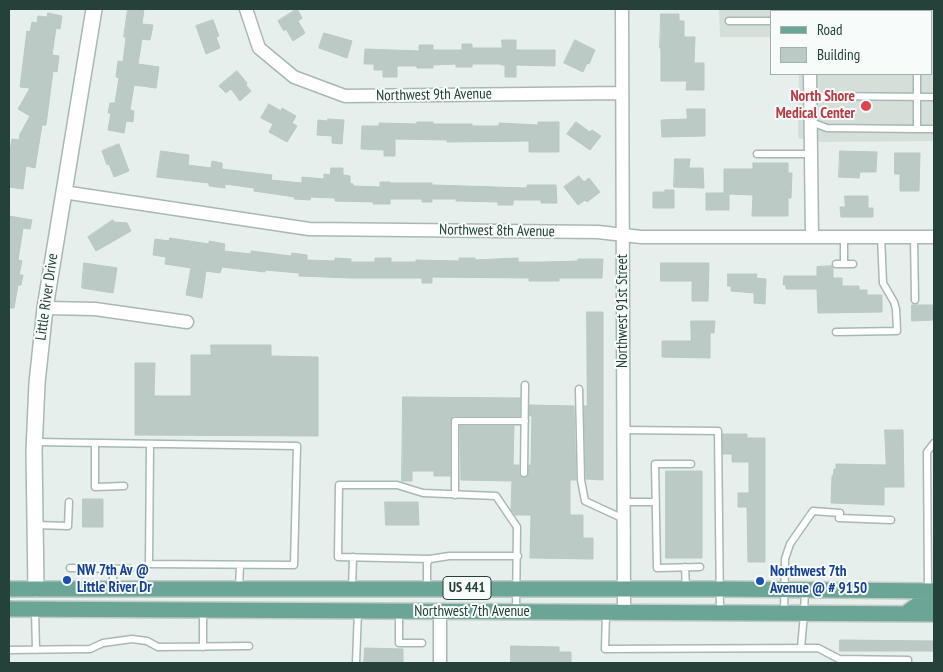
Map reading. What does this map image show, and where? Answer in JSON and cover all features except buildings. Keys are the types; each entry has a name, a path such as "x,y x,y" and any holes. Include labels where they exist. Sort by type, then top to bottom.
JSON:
{"main road":[{"name":"Northwest 7th Avenue","path":"9,589 805,589 932,594"},
{"path":"36,589 36,609"},
{"path":"905,614 932,594"},
{"name":"Northwest 7th Avenue","path":"9,609 934,614"}],"street":[{"name":"Little River Drive","path":"36,589 34,442 37,383 45,308 94,9"},
{"name":"Northwest 9th Avenue","path":"246,9 259,48 294,77 345,96 622,93"},
{"name":"Northwest 91st Street","path":"622,9 624,613"},
{"path":"810,75 812,236"},
{"name":"Northwest 8th Avenue","path":"63,192 309,229 598,232 641,237 934,237"},
{"path":"45,308 95,309 187,322"},
{"path":"440,612 440,663"}],"lane":[{"path":"729,21 770,21"},
{"path":"917,75 917,129"},
{"path":"810,96 934,97"},
{"path":"811,122 827,128 934,129"},
{"path":"757,154 811,154"},
{"path":"844,236 844,264"},
{"path":"836,332 897,331 894,302 883,282 881,236"},
{"path":"914,237 915,300"},
{"path":"836,264 853,264"},
{"path":"524,473 525,385"},
{"path":"579,389 581,480 584,501 624,519"},
{"path":"455,495 455,421 525,420"},
{"path":"623,430 718,430 720,614"},
{"path":"34,442 297,446 294,565 149,564 150,444"},
{"path":"94,443 95,487 124,486"},
{"path":"932,594 931,555 928,542 927,452 934,443"},
{"path":"691,464 655,464 657,568 700,567"},
{"path":"516,612 518,556 517,527 496,496 424,493 397,485 339,485 338,557 430,559 448,556 518,556"},
{"path":"35,526 68,526 69,502"},
{"path":"624,502 656,502"},
{"path":"784,614 785,559 790,544 812,511 840,513 839,518 891,520"},
{"path":"928,542 934,532"},
{"path":"352,589 353,557"},
{"path":"427,588 427,564 430,559"},
{"path":"239,588 240,565"},
{"path":"686,567 686,589"},
{"path":"70,568 130,569"},
{"path":"113,569 113,588"},
{"path":"801,648 805,589"},
{"path":"36,609 36,650"},
{"path":"203,610 203,647"},
{"path":"356,663 358,611"},
{"path":"399,612 398,642 422,643"},
{"path":"606,613 605,648 818,648 839,659 857,661 908,660 908,663"},
{"path":"9,650 90,649 103,643 132,639 147,641 158,647 249,646"}],"shaded area":[{"name":"North Shore Medical Center","path":"719,9 934,9 934,141 817,142 798,138 799,75 933,75 933,10 770,10 770,37 720,37"}],"place":[{"name":"North Shore Medical Center","path":"866,106"},
{"name":"NW 7th Av @ Little River Dr","path":"67,580"},
{"name":"Northwest 7th Avenue @ # 9150","path":"760,581"}]}
